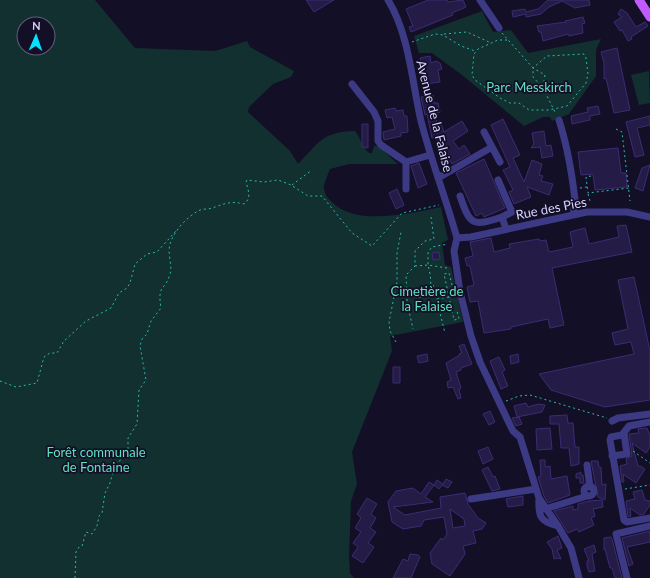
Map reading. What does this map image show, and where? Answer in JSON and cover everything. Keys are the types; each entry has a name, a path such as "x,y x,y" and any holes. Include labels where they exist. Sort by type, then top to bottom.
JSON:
{"main road":[{"path":"639,0 650,17"}],"street":[{"name":"Avenue de la Falaise","path":"388,0 398,17 430,155 458,238"},
{"path":"480,0 500,28"},
{"path":"352,84 374,112 378,121 378,140 381,145 406,162"},
{"path":"559,120 563,131 575,202 573,209 574,215"},
{"path":"484,132 500,162"},
{"path":"438,178 492,147"},
{"path":"406,162 430,155"},
{"path":"406,162 406,189"},
{"path":"460,196 467,218 471,220 482,224 502,217 512,212 498,180"},
{"path":"575,202 581,207 583,213"},
{"name":"Rue des Pies","path":"458,238 583,213 600,211 627,212 650,217"},
{"path":"502,217 506,229"},
{"path":"458,238 454,251 460,292 466,320 480,362 513,432 520,437 539,498 571,548 579,578"},
{"path":"610,419 650,414"},
{"path":"650,422 629,426 624,433 610,438 618,490 626,522 650,518"},
{"path":"612,456 627,454 624,433"},
{"path":"545,509 591,496 594,492 593,488 590,486 588,465"},
{"path":"471,499 536,489"},
{"path":"539,498 538,509 542,520 548,524 558,526"},
{"path":"627,578 616,534 650,526"}],"path":[{"path":"500,28 507,40 516,47 534,68 545,75 543,88"},
{"path":"408,43 435,34 457,31 467,32 491,43"},
{"path":"443,34 461,46 475,52"},
{"path":"475,52 491,43 507,40"},
{"path":"475,52 472,75 487,90 500,98 510,103 519,103 529,110 554,109 567,106 580,92 588,74 584,54 547,56 534,68 533,77 543,88 554,109 559,120"},
{"path":"616,129 622,132 630,201"},
{"path":"291,186 312,170"},
{"path":"590,201 586,177 592,176"},
{"path":"0,380 16,387 37,383 44,357 57,353 64,341 86,321 110,308 119,293 127,288 130,283 135,264 147,254 157,252 198,211 215,208 222,203 235,202 244,204 248,201 250,195 246,182 247,180 264,182 274,180 291,186 308,196 322,196 326,199 329,206 352,233 372,246 402,213 446,203"},
{"path":"588,193 629,188"},
{"path":"415,266 415,251 425,241 434,239 431,217"},
{"path":"75,578 76,552 79,547 82,546 86,532 92,534 97,526 99,516 102,513 105,493 114,469 128,449 128,438 137,424 139,390 146,380 140,346 142,338 147,334 151,321 161,308 159,294 171,274 169,252 170,243 177,231"},
{"path":"396,342 390,331 389,322 396,282 397,253 401,232"},
{"path":"444,333 428,265 429,249 450,244"},
{"path":"413,329 407,302 406,275 415,266 428,265 446,268"},
{"path":"453,288 450,273 444,274 454,320 459,319 458,311"},
{"path":"407,294 416,297 423,296 432,288 433,282"},
{"path":"437,299 454,296"},
{"path":"501,404 519,396 530,395 610,419"},
{"path":"627,452 635,450 650,463"},
{"path":"618,490 650,485"}],"green space":[{"path":"0,0 95,0 135,48 215,51 247,41 250,47 294,71 291,77 273,84 249,107 248,112 290,151 298,164 316,145 328,136 355,131 364,148 369,153 372,153 374,146 378,146 398,164 349,164 330,169 324,186 325,193 330,200 342,210 369,216 400,215 441,207 448,240 442,243 445,265 451,267 463,322 390,336 392,351 352,452 357,484 351,501 349,557 350,573 354,578 0,578"},
{"name":"Parc Messkirch","path":"482,11 493,32 511,30 528,53 601,39 596,50 596,76 569,114 552,121 550,117 543,117 524,126 462,75 432,53 419,53 414,36"},
{"path":"649,71 650,103 639,105 631,75"}],"building":[{"path":"306,0 334,0 314,12"},
{"path":"428,0 447,0 448,2 463,0 466,7 452,13 453,15 411,32 409,27 413,26 406,9"},
{"path":"548,0 589,0 590,5 575,8 562,1 549,7 541,14 526,17 526,14 513,17 512,11 525,9 526,12 538,9"},
{"path":"621,9 627,13 636,27 645,22 648,26 631,37 632,39 628,41 622,30 620,31 614,22 622,17 618,14"},
{"path":"583,17 585,23 582,24 583,33 569,36 568,34 543,41 541,32 539,32 537,26 566,22 565,21"},
{"path":"617,48 630,110 614,113 606,78 604,79 604,63 601,52"},
{"path":"430,56 431,63 436,61 440,63 442,69 438,70 440,82 426,84 420,58"},
{"path":"433,95 434,103 438,103 440,112 435,113 437,122 440,121 444,132 462,121 468,131 453,141 459,149 464,145 470,154 452,164 435,137 432,138 427,114 425,115 421,97"},
{"path":"598,106 600,114 590,116 590,120 572,124 571,116 588,112 587,108"},
{"path":"395,108 396,111 403,110 404,116 407,116 408,132 401,133 401,136 384,140 383,132 395,129 392,117 387,118 385,110"},
{"path":"650,116 650,125 637,128 644,155 635,157 626,122"},
{"path":"503,119 520,155 513,158 524,182 532,160 542,164 539,175 543,176 541,181 553,184 549,195 527,187 531,197 514,204 509,192 513,190 503,170 510,167 491,125"},
{"path":"362,124 368,124 368,148 362,147"},
{"path":"544,131 546,146 551,145 553,156 542,158 540,147 531,148 534,144 532,133"},
{"path":"618,148 621,173 626,173 627,187 595,190 593,174 581,175 578,152"},
{"path":"484,159 505,208 484,217 482,213 476,216 456,173"},
{"path":"419,163 427,184 418,188 411,166"},
{"path":"650,165 643,191 635,188 642,168"},
{"path":"397,189 404,205 396,209 389,193"},
{"path":"626,225 632,252 552,268 564,325 550,328 548,319 511,327 511,329 484,333 478,301 470,302 467,287 474,285 470,266 467,266 465,258 473,256 470,242 491,238 494,252 510,248 509,244 539,239 540,241 546,240 549,252 573,247 570,232 585,228 589,244 619,237 617,226"},
{"path":"439,252 440,259 433,260 432,253"},
{"path":"634,277 650,351 650,400 605,407 551,390 539,374 634,354 631,342 615,345 612,333 628,329 618,280"},
{"path":"464,344 472,364 461,368 461,370 456,372 461,388 459,389 461,398 458,399 453,387 448,388 447,382 451,380 446,363 462,353 459,346"},
{"path":"427,354 428,361 419,363 417,356"},
{"path":"518,354 519,362 511,364 510,356"},
{"path":"499,357 505,370 502,372 508,386 501,389 490,361"},
{"path":"393,367 400,367 400,383 393,383"},
{"path":"526,403 528,407 538,404 545,405 542,412 517,417 514,406"},
{"path":"490,411 495,422 489,425 483,414"},
{"path":"567,415 568,423 573,423 575,447 579,447 579,464 571,466 569,448 561,448 559,424 550,424 550,416"},
{"path":"519,417 522,424 516,426 512,418"},
{"path":"550,428 552,449 537,450 536,429"},
{"path":"647,428 650,436 650,447 646,453 632,443 638,466 645,469 636,483 623,474 624,482 622,482 620,466 627,464 626,459 632,456 629,434 639,433 638,429"},
{"path":"488,447 493,459 483,464 478,451"},
{"path":"540,460 545,460 545,467 550,466 551,479 567,476 570,495 548,503 544,496 538,477 541,476"},
{"path":"591,461 598,461 599,467 601,467 602,485 606,484 605,500 598,497"},
{"path":"488,467 493,477 495,476 500,489 492,491 482,470"},
{"path":"581,472 584,483 580,483 580,478 576,478 576,474"},
{"path":"446,479 452,482 448,488 442,485 439,489 434,485 437,480 443,484"},
{"path":"429,482 434,485 425,497 433,502 393,507 405,515 441,508 440,497 465,493 468,504 478,518 486,523 482,529 473,531 476,543 463,546 465,554 450,576 432,564 430,553 441,538 443,540 447,534 444,517 424,520 421,526 403,529 392,522 388,502 396,491 413,488 421,494","holes":["450,509 464,519 465,526 453,528"]},
{"path":"642,490 645,500 650,501 650,505 644,514 640,515 630,508 631,516 628,517 626,501 635,499 633,492"},
{"path":"523,496 523,505 508,507 506,499"},
{"path":"367,498 377,504 371,514 376,518 370,528 376,532 368,543 374,547 363,563 352,556 358,547 353,543 361,532 355,528 361,518 357,514"},
{"path":"602,500 603,507 593,509 595,516 591,518 594,525 579,532 577,529 568,533 554,511 573,506 573,510 578,509 578,504"},
{"path":"650,531 650,542 627,547 633,564 629,566 622,538"},
{"path":"558,536 562,548 557,550 561,559 554,559 552,549 547,542"},
{"path":"611,537 622,578 615,578 612,568 610,568 605,549 604,550 604,538"},
{"path":"594,545 596,552 592,554 595,571 589,572 587,561 589,561 584,549"},
{"path":"410,554 418,555 420,557 411,578 393,578 403,559 408,561"}],"park label":[{"name":"Cimetière de la Falaise","path":"427,298"},
{"name":"Forêt communale de Fontaine","path":"96,460"}]}
